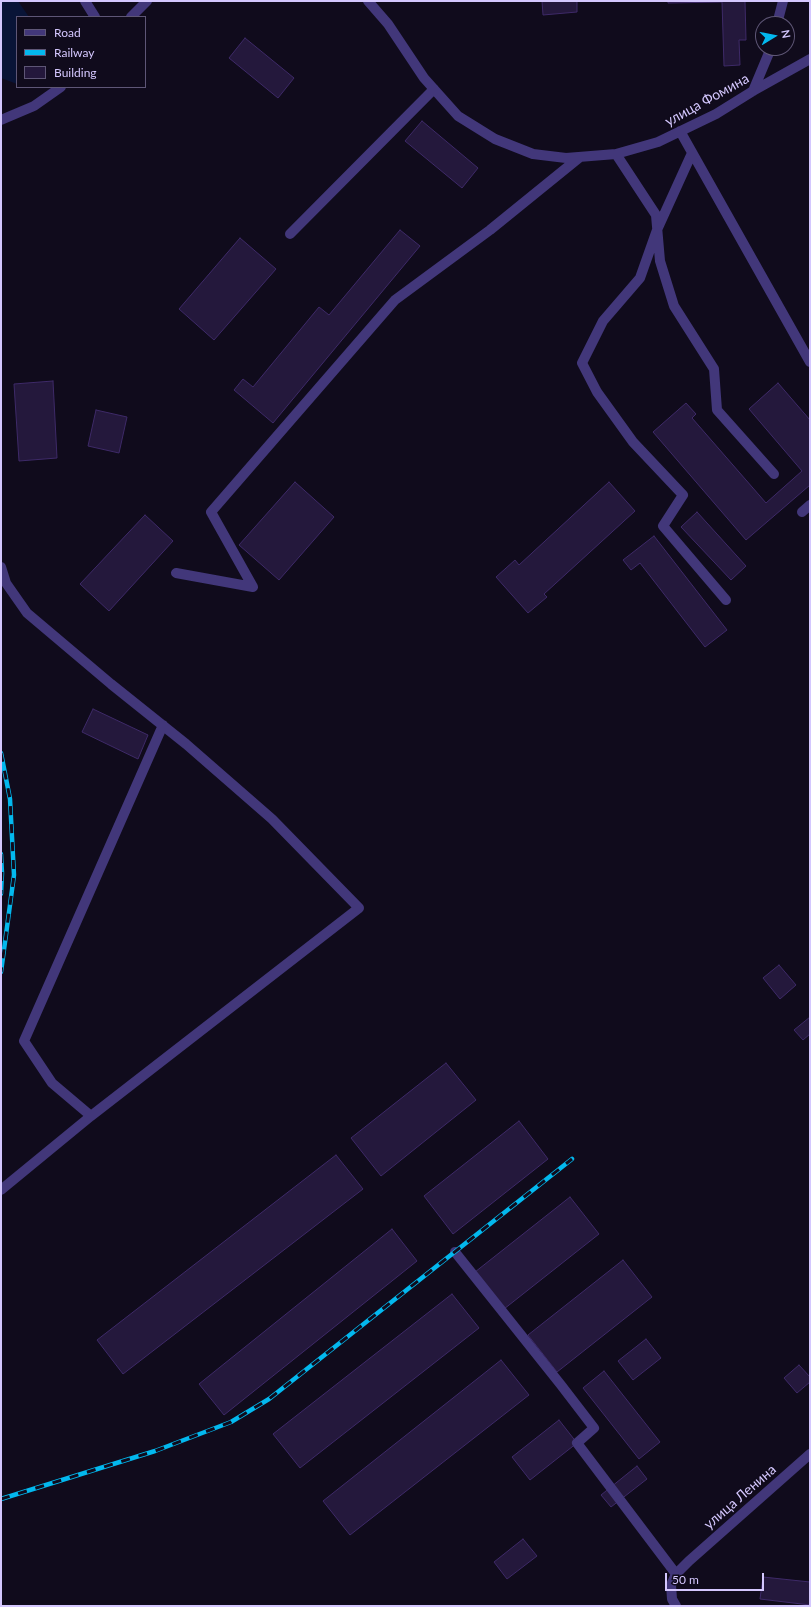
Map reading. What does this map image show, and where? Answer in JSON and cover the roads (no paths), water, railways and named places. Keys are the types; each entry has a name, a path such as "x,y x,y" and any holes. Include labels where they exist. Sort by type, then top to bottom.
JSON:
{"street":[{"path":"85,1 94,16"},
{"path":"132,16 147,1"},
{"name":"улица Фомина","path":"368,1 388,24 424,78 458,116 495,139 532,154 566,158 616,154 658,142 716,114 810,59"},
{"path":"779,16 783,1"},
{"path":"753,91 768,56"},
{"path":"1,120 34,106 60,88"},
{"path":"290,234 434,89"},
{"path":"680,131 810,362"},
{"path":"692,153 657,230 640,278 603,321 582,363 597,392 633,442 683,495 663,526 726,600"},
{"path":"616,154 656,215 660,261 674,306 714,369 717,410 774,474"},
{"path":"176,574 253,587 211,512 395,300 490,230 580,157"},
{"path":"802,512 810,505"},
{"path":"1,567 6,583 27,613 163,725 272,819 359,908 91,1116 1,1190"},
{"path":"91,1116 52,1083 24,1041 163,725"},
{"path":"455,1252 594,1428 576,1443 676,1574 670,1585 672,1599 676,1606"},
{"name":"улица Ленина","path":"676,1574 810,1454"}],"water":[{"path":"1,1 18,1 28,16 16,16 16,84 1,78"}],"railway":[{"path":"1,753 10,799 14,875 1,972"},
{"path":"1,854 1,894"},
{"path":"1,1499 155,1451 231,1422 269,1399 572,1159"}]}
